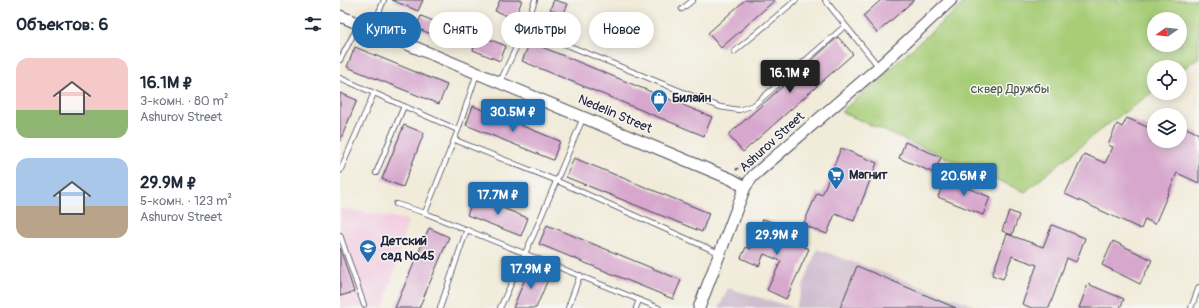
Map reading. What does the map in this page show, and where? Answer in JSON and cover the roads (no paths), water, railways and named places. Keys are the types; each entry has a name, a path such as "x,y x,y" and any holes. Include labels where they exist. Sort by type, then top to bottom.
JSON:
{"street":[{"name":"Ashurov Street","path":"699,308 745,187 757,173 879,66 951,0"},
{"name":"Nedelin Street","path":"340,16 352,21"},
{"name":"Nedelin Street","path":"417,48 584,116 732,179 745,187"}],"lane":[{"path":"379,12 384,0"},
{"path":"531,12 535,0"},
{"path":"682,9 692,0"},
{"path":"734,52 796,0"},
{"path":"825,0 879,66"},
{"path":"574,48 720,107 739,110 754,105 845,26"},
{"path":"340,60 352,37"},
{"path":"500,82 516,48"},
{"path":"425,213 455,140 477,73"},
{"path":"340,78 458,130"},
{"path":"340,171 374,93"},
{"path":"376,173 404,106"},
{"path":"500,308 533,236 555,180 584,116"},
{"path":"455,140 555,180 721,253"},
{"path":"396,204 425,213 659,308"},
{"path":"440,308 467,230"},
{"path":"340,235 364,305"},
{"path":"568,308 580,275"},
{"path":"1191,308 1199,287"},
{"path":"636,308 639,300"}],"place":[{"name":"Билайн","path":"659,113"},
{"name":"Магнит","path":"836,190"},
{"name":"Детский сад №45","path":"368,263"}],"park label":[{"name":"сквер Дружбы","path":"1010,89"}]}
